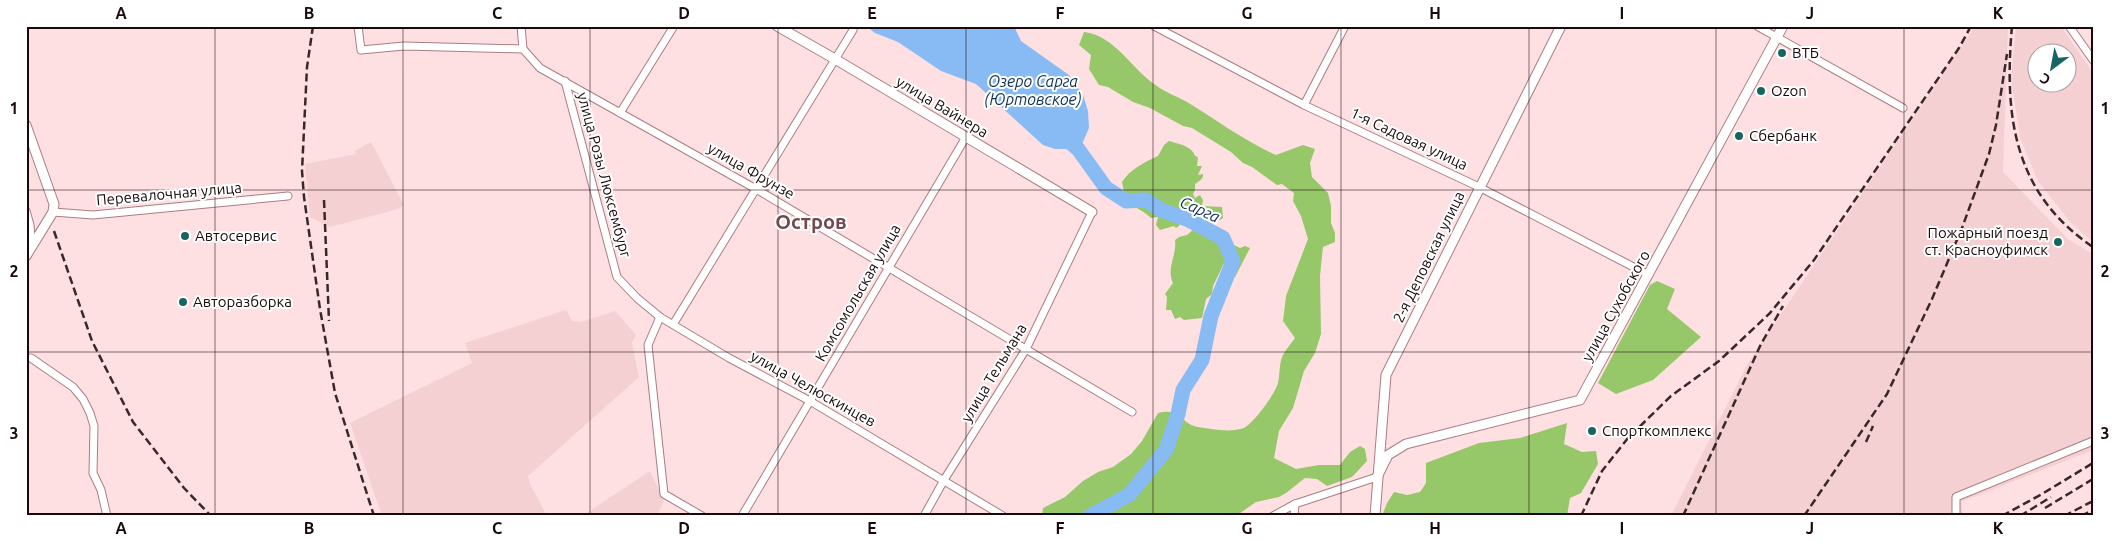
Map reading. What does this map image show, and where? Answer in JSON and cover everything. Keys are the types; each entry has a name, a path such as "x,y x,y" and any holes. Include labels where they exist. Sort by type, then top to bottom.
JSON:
{"street":[{"path":"358,26 361,50 404,46 522,49 521,26"},
{"path":"620,113 674,26"},
{"name":"улица Вайнера","path":"777,26 1092,212"},
{"path":"1304,105 1345,26"},
{"name":"2-я Деповская улица","path":"1375,516 1386,376 1561,26"},
{"path":"1757,26 1778,36 1903,108"},
{"name":"улица Сухобского","path":"1377,477 1388,455 1406,444 1580,400 1783,26"},
{"path":"2069,26 2093,60"},
{"name":"1-я Садовая улица","path":"1155,28 1304,105 1479,187 1649,275"},
{"path":"674,323 853,30"},
{"name":"улица Фрунзе","path":"522,49 540,68 756,189 1132,412"},
{"name":"улица Розы Люксембург","path":"565,81 617,277"},
{"path":"26,126 54,204 53,212 26,256"},
{"name":"Комсомольская улица","path":"742,516 966,137"},
{"name":"Перевалочная улица","path":"53,212 93,215 288,196"},
{"path":"26,211 30,225 32,246"},
{"name":"улица Тельмана","path":"924,516 944,480 1026,349 1092,212"},
{"name":"улица Челюскинцев","path":"617,277 636,298 660,317 674,323 728,358 810,401 1003,516"},
{"path":"660,317 648,345 664,494 702,516"},
{"path":"31,358 73,387 83,399 90,413 94,426 93,473 101,490 107,516"},
{"path":"1956,516 1956,497 2093,441"},
{"path":"1273,516 1295,504 1377,477"},
{"path":"1294,516 1295,504"}],"shaded area":[{"path":"1975,26 2008,26 2003,172 2068,239 2093,254 2093,450 1961,502 1963,516 1671,516 1748,363"},
{"path":"2016,26 2061,26 2072,42 2026,42 2026,92 2076,92 2076,48 2093,73 2092,241 2070,222 2038,181 2020,138 2011,79"},
{"path":"371,142 404,205 398,209 330,227 310,217 305,164 356,154 355,151"},
{"path":"566,310 572,321 581,322 615,311 636,335 632,343 639,377 528,476 530,484 547,516 382,516 350,423 472,363 465,343"},
{"path":"650,471 664,501 657,516 582,516"}],"green space":[{"path":"1084,32 1095,35 1115,47 1160,88 1187,102 1264,149 1276,155 1303,145 1315,149 1310,163 1312,177 1328,193 1335,242 1323,247 1320,276 1321,334 1315,353 1304,371 1293,408 1279,431 1274,458 1296,469 1319,465 1340,465 1350,452 1360,446 1365,449 1367,461 1352,477 1327,486 1317,479 1305,478 1279,497 1256,502 1236,516 1042,516 1043,508 1065,497 1083,481 1098,472 1113,467 1131,454 1142,441 1158,413 1172,412 1193,426 1221,430 1244,428 1253,420 1273,394 1279,380 1282,357 1295,338 1283,321 1286,296 1308,239 1301,216 1293,201 1294,193 1282,184 1277,185 1252,167 1243,163 1231,152 1192,128 1183,126 1150,108 1133,102 1108,87 1099,85 1089,69 1091,55 1079,45"},
{"path":"1169,141 1181,144 1198,157 1197,166 1202,166 1198,175 1203,174 1203,177 1195,184 1193,194 1195,198 1200,195 1203,200 1202,206 1222,207 1223,218 1220,220 1209,219 1206,215 1203,217 1198,210 1190,215 1187,205 1185,207 1186,212 1179,226 1160,230 1156,225 1158,217 1151,218 1126,201 1122,182 1125,177 1143,163 1158,156 1164,145"},
{"path":"1205,223 1215,230 1212,237 1222,245 1250,248 1235,277 1224,278 1227,267 1224,263 1213,286 1212,294 1206,299 1202,318 1184,320 1180,317 1175,319 1171,310 1166,310 1167,297 1165,294 1173,283 1171,267 1175,251 1175,240 1187,235 1195,228 1201,229"},
{"path":"1657,281 1675,289 1667,309 1701,337 1653,380 1616,394 1598,383 1650,285"},
{"path":"1567,423 1564,444 1582,452 1596,451 1598,464 1581,493 1570,498 1567,516 1382,516 1394,492 1407,495 1420,492 1426,483 1426,463 1479,443 1520,438"}],"water":[{"name":"Озеро Сарга (Юртовское)","path":"866,26 1014,26 1021,41 1069,75 1083,95 1088,111 1089,128 1083,142 1078,149 1055,149 1043,145 976,84 941,71 898,42 875,33"}],"waterway":[{"name":"Сарга","path":"1062,135 1078,149 1106,188 1126,201 1146,200 1161,210 1189,220 1223,238 1233,261 1211,316 1202,360 1183,390 1178,414 1166,450 1129,495 1090,516"}],"railway":[{"path":"313,26 307,67 302,171 304,197 320,309 335,393 374,516"},
{"path":"1581,516 1602,471 1628,438 1671,396 1719,361 1770,313 1814,260 1959,48 1971,26"},
{"path":"2012,26 2010,90 2013,121 2020,150 2030,177 2045,202 2066,226 2093,247"},
{"path":"1804,516 1887,394 1932,299 1962,228 1989,154 1996,125 2007,54"},
{"path":"324,200 329,321"},
{"path":"54,231 92,341 133,422 184,488 211,516"},
{"path":"1683,516 1761,344 1783,306"},
{"path":"1866,442 1873,426"},
{"path":"2002,516 2093,463"},
{"path":"2045,508 2093,479"},
{"path":"2020,516 2051,497"},
{"path":"2064,516 2093,501"},
{"path":"2081,516 2093,510"}],"place":[{"name":"ВТБ","path":"1782,53"},
{"name":"Ozon","path":"1761,91"},
{"name":"Сбербанк","path":"1739,136"},
{"name":"Автосервис","path":"185,236"},
{"name":"Пожарный поезд ст. Красноуфимск","path":"2058,242"},
{"name":"Авторазборка","path":"183,302"},
{"name":"Спорткомплекс","path":"1592,431"}],"district":[{"name":"Остров","path":"811,222"}]}
